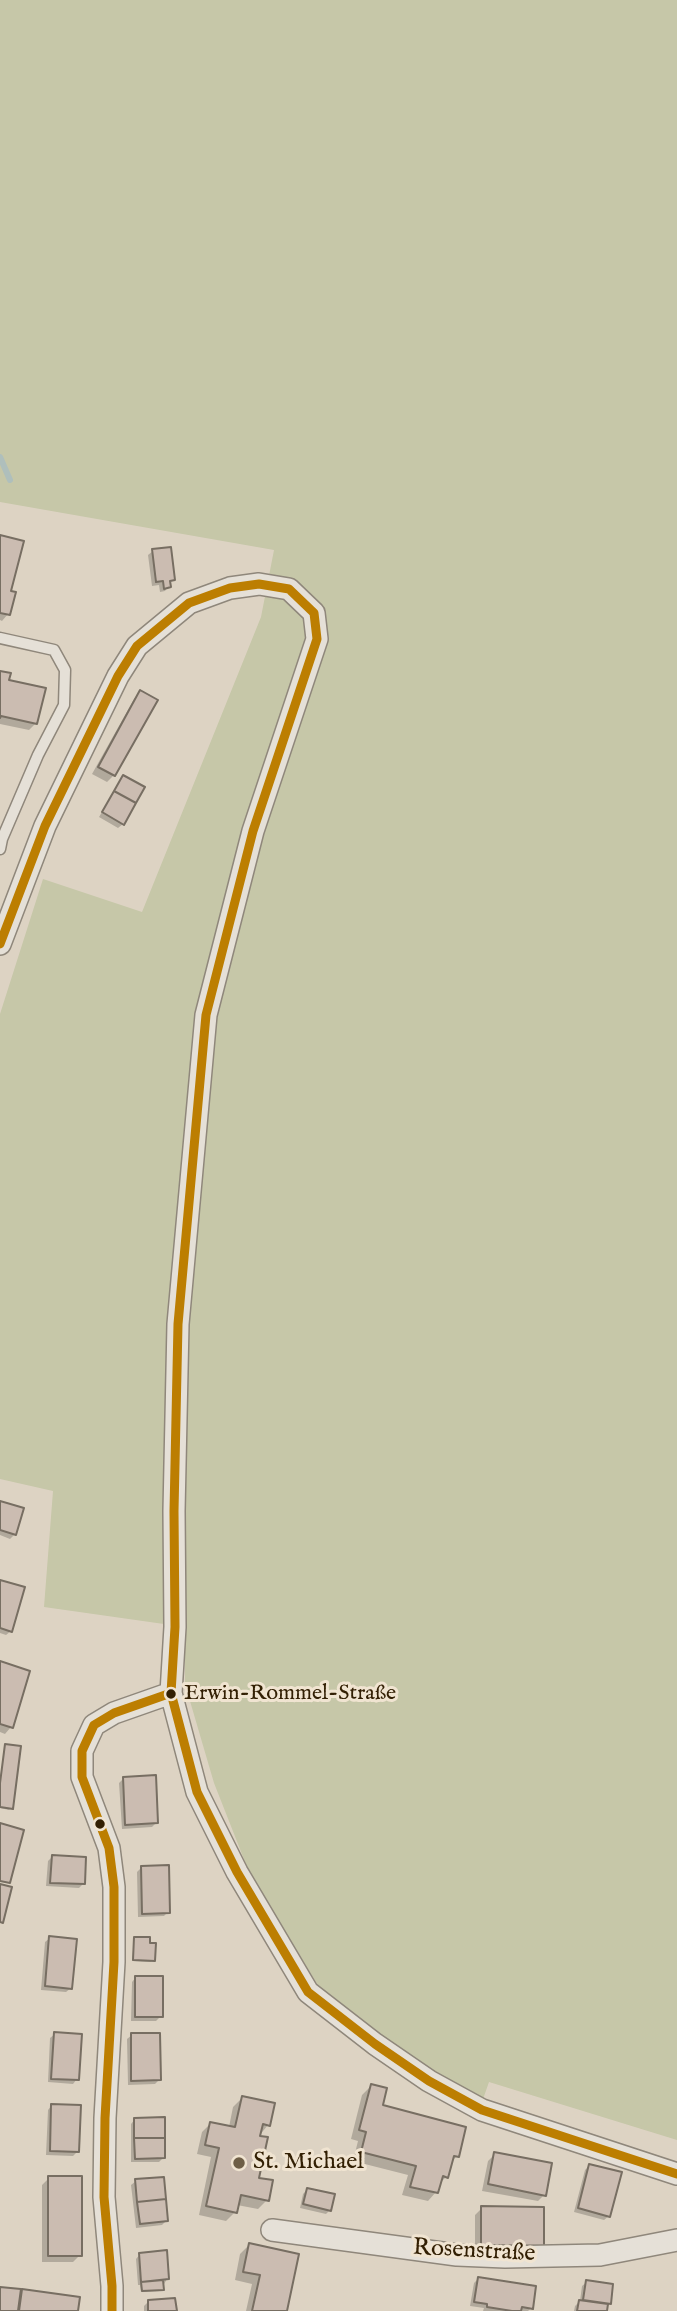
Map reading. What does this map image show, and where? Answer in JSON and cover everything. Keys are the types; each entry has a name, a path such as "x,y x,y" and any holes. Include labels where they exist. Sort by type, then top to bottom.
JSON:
{"street":[{"path":"0,944 45,827 118,676 137,646 190,603 230,588 259,584 289,589 314,613 317,639 253,831 206,1015 178,1324 172,1693 197,1792 237,1872 309,1992 375,2044 429,2081 482,2110 677,2174"},
{"path":"112,2311 104,2197 105,2118 114,1962 114,1887 109,1848 82,1777 82,1751 94,1725 114,1713 172,1693"},
{"name":"Rosenstraße","path":"272,2230 457,2255 505,2257 600,2255 677,2240"}],"lane":[{"path":"0,638 54,650 65,670 64,705 38,755 0,849"}],"green space":[{"path":"0,0 677,0 677,2140 489,2082 482,2102 381,2038 319,1987 249,1872 214,1783 185,1684 185,1627 44,1607 53,1491 0,1479 0,1014 43,879 142,912 261,617 274,550 0,502"}],"building":[{"path":"0,535 24,541 11,591 16,592 10,615 0,613"},
{"path":"171,547 175,580 170,581 171,587 164,589 163,581 156,582 152,549"},
{"path":"0,671 11,673 9,680 46,688 37,724 1,716 0,718"},
{"path":"140,690 158,700 115,776 98,767"},
{"path":"123,775 145,787 136,803 114,791"},
{"path":"114,791 136,803 124,825 102,812"},
{"path":"0,1501 24,1508 16,1535 0,1530"},
{"path":"0,1580 25,1587 12,1632 0,1628"},
{"path":"0,1661 30,1671 13,1728 0,1724"},
{"path":"5,1744 21,1746 13,1809 0,1807"},
{"path":"156,1775 158,1823 125,1825 123,1777"},
{"path":"0,1823 24,1830 10,1883 0,1881"},
{"path":"52,1855 86,1857 85,1884 50,1883"},
{"path":"169,1865 170,1913 142,1914 141,1866"},
{"path":"0,1884 12,1887 3,1923 0,1922"},
{"path":"49,1936 77,1939 72,1989 45,1986"},
{"path":"134,1937 150,1937 150,1943 156,1943 155,1961 133,1960"},
{"path":"135,1976 163,1976 163,2017 135,2017"},
{"path":"54,2032 82,2034 79,2080 51,2079"},
{"path":"131,2033 160,2033 161,2080 131,2081"},
{"path":"371,2084 387,2088 383,2105 466,2127 459,2157 454,2156 448,2178 443,2176 438,2193 410,2187 416,2166 361,2152 366,2132 359,2130"},
{"name":"St. Michael","path":"242,2096 275,2103 270,2126 263,2124 260,2136 268,2137 259,2178 273,2180 269,2201 241,2195 237,2213 206,2206 219,2148 205,2145 210,2122 235,2127"},
{"path":"51,2104 81,2105 79,2152 50,2151"},
{"path":"165,2117 165,2138 134,2138 134,2118"},
{"path":"134,2138 165,2138 165,2158 135,2159"},
{"path":"494,2152 552,2163 546,2196 488,2184"},
{"path":"589,2164 622,2172 610,2217 578,2208"},
{"path":"48,2176 82,2176 82,2256 48,2256"},
{"path":"164,2177 166,2199 137,2202 135,2179"},
{"path":"307,2188 335,2194 331,2211 303,2204"},
{"path":"166,2199 168,2221 140,2224 137,2202"},
{"path":"481,2206 544,2207 544,2246 481,2245"},
{"path":"249,2243 299,2254 287,2311 252,2311 260,2275 243,2272"},
{"path":"167,2250 169,2279 141,2282 139,2253"},
{"path":"478,2277 536,2286 533,2309 522,2307 521,2311 512,2311 474,2302"},
{"path":"163,2280 164,2290 142,2291 141,2282"},
{"path":"586,2280 613,2284 611,2304 583,2300"},
{"path":"0,2287 21,2289 18,2311 0,2311"},
{"path":"22,2289 80,2297 78,2311 19,2311"},
{"path":"175,2298 177,2311 148,2311 148,2300"},
{"path":"579,2300 608,2304 607,2311 577,2311"}],"waterway":[{"path":"0,457 10,480"}],"transit line":[{"path":"0,944 45,826 118,676 137,646 189,603 230,588 259,584 289,589 314,613 317,639 253,831 206,1015 178,1324 174,1511 175,1627 171,1693 197,1792 237,1872 308,1992 375,2044 429,2081 482,2110 677,2174"},
{"path":"112,2311 104,2197 105,2118 114,1962 114,1887 109,1848 82,1777 82,1751 94,1725 114,1713 171,1693"}],"place":[{"name":"Erwin-Rommel-Straße","path":"171,1694"},
{"name":"St. Michael","path":"239,2163"}]}
